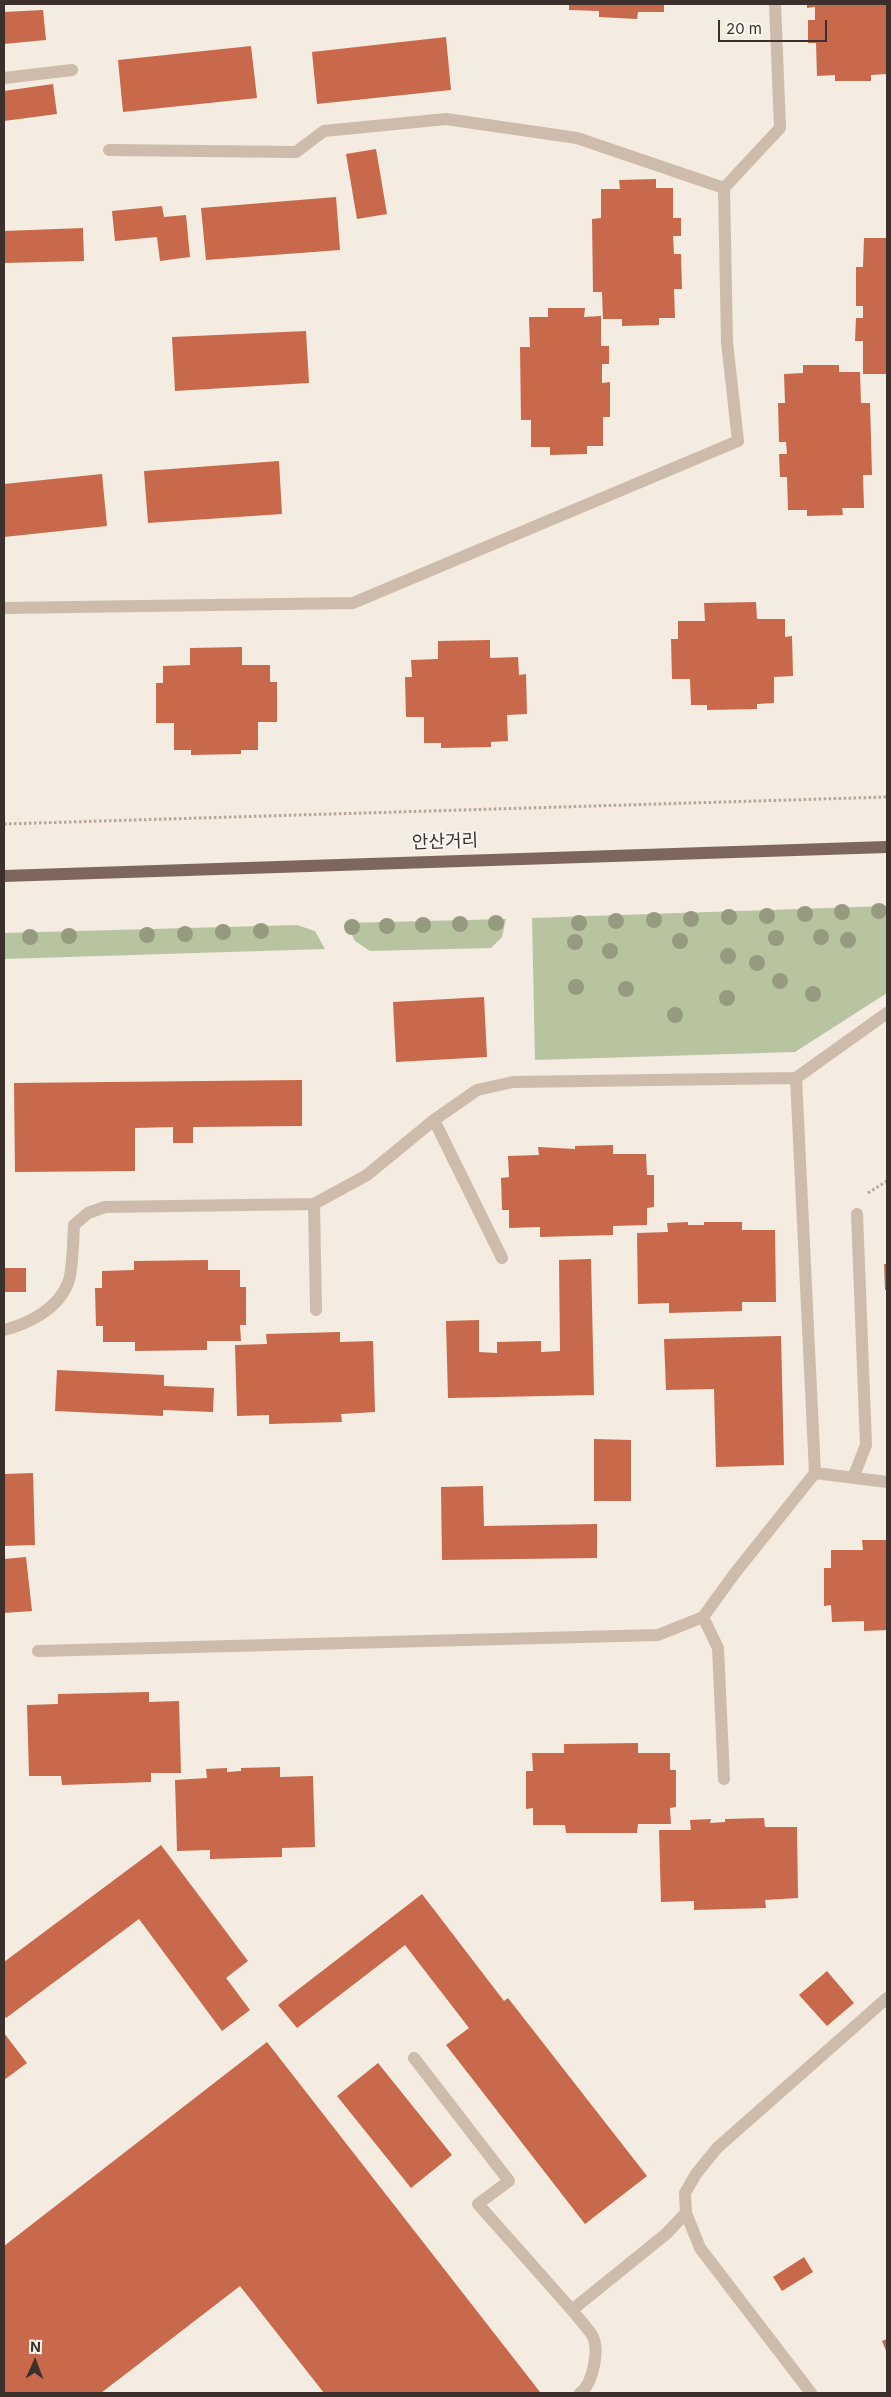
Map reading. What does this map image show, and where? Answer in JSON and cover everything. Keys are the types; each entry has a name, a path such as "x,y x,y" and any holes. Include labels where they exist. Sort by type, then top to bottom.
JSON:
{"main road":[{"name":"안산거리","path":"4,876 887,846"}],"street":[{"path":"4,608 353,603 738,441 727,342 724,188 780,128 775,4"},
{"path":"4,78 72,70"},
{"path":"109,150 296,152 324,131 446,119 576,138 724,188"},
{"path":"4,1330 32,1320 53,1305 68,1283 74,1225 88,1213 105,1207 314,1204 368,1175 434,1120 477,1090 513,1082 796,1078 887,1013"},
{"path":"38,1651 658,1635 704,1617 735,1573 815,1473 796,1078"},
{"path":"434,1120 502,1258"},
{"path":"314,1204 316,1310"},
{"path":"853,1478 866,1445 857,1214"},
{"path":"815,1473 887,1482"},
{"path":"704,1617 718,1648 724,1779"},
{"path":"811,2393 700,2248 686,2213 685,2193 696,2174 717,2148 887,1998"},
{"path":"414,2058 509,2181 478,2204 593,2336 596,2361 586,2389 580,2393"},
{"path":"572,2310 666,2234 686,2213"}],"path":[{"path":"4,824 887,797"}],"green space":[{"path":"887,906 887,993 795,1052 535,1060 532,918"},
{"path":"506,919 502,937 491,948 370,951 355,941 346,923"},
{"path":"297,925 315,931 325,949 4,959 4,933"}],"building":[{"path":"569,4 664,4 664,12 638,12 637,19 599,17 599,11 569,10"},
{"path":"807,4 887,4 887,74 871,75 871,81 835,81 835,75 817,76 816,43 808,43 808,20 815,20 815,7 807,8"},
{"path":"43,10 46,40 4,44 4,12"},
{"path":"446,37 451,90 317,104 312,52"},
{"path":"251,46 257,98 123,112 118,60"},
{"path":"53,84 57,114 4,121 4,91"},
{"path":"376,149 387,214 357,219 346,154"},
{"path":"656,179 656,188 673,188 673,218 681,218 681,236 673,236 674,254 681,254 682,289 674,289 675,318 659,318 659,325 622,326 622,319 603,319 602,292 593,292 592,219 601,218 601,189 620,189 619,180"},
{"path":"336,197 340,250 206,260 201,208"},
{"path":"162,206 164,217 186,215 190,257 160,261 157,237 115,241 112,211"},
{"path":"83,228 84,261 4,263 4,231"},
{"path":"864,238 887,238 887,374 863,374 863,341 855,341 856,318 863,318 863,306 856,306 856,267 863,267"},
{"path":"548,308 585,308 584,317 601,316 601,346 609,346 609,364 602,364 602,383 610,382 610,417 603,417 603,446 587,446 587,454 550,455 550,447 531,447 531,420 521,420 520,347 530,347 529,317 548,317"},
{"path":"306,331 309,383 175,391 172,337"},
{"path":"803,365 839,365 839,372 860,372 861,403 870,403 872,475 863,475 864,508 842,508 843,515 807,516 807,510 788,510 787,477 780,477 779,454 787,454 786,442 779,442 778,403 785,403 784,374 803,373"},
{"path":"279,461 282,514 148,523 144,471"},
{"path":"102,474 107,526 4,537 4,484"},
{"path":"756,602 757,619 785,619 785,637 792,636 793,676 774,677 774,703 757,704 757,709 707,710 707,705 691,705 690,679 672,679 671,639 678,639 678,621 705,621 704,603"},
{"path":"490,640 490,658 518,657 519,675 526,674 527,714 507,715 508,741 491,742 491,747 441,748 441,743 424,743 424,717 406,717 405,677 412,677 411,660 438,659 438,641"},
{"path":"242,647 242,665 270,665 270,682 277,682 277,722 258,722 258,750 241,750 241,754 191,755 191,750 174,750 174,723 156,723 156,683 163,683 163,666 190,665 190,648"},
{"path":"484,997 487,1057 396,1062 393,1002"},
{"path":"302,1080 302,1126 193,1127 193,1143 173,1143 173,1127 135,1128 135,1171 15,1172 14,1083"},
{"path":"613,1145 613,1154 646,1154 647,1175 654,1175 654,1207 647,1208 647,1225 613,1226 613,1235 540,1237 540,1227 509,1228 509,1210 502,1210 501,1178 509,1177 508,1156 539,1155 538,1147 575,1149 575,1146"},
{"path":"688,1222 688,1225 704,1225 704,1222 742,1222 742,1230 775,1230 776,1302 742,1302 742,1311 669,1313 669,1303 638,1304 637,1233 668,1232 667,1223"},
{"path":"591,1259 594,1395 448,1398 446,1321 479,1320 479,1352 497,1353 497,1342 541,1341 541,1352 560,1351 559,1260"},
{"path":"208,1260 208,1270 240,1270 240,1287 246,1287 246,1325 240,1325 241,1341 207,1341 207,1350 135,1351 135,1342 103,1342 103,1326 96,1326 95,1288 102,1288 102,1271 134,1270 134,1261"},
{"path":"884,1264 887,1264 887,1290 885,1290"},
{"path":"4,1268 26,1268 26,1292 4,1292"},
{"path":"340,1332 340,1342 373,1341 375,1412 341,1414 342,1422 269,1424 269,1415 237,1416 235,1345 267,1344 266,1334"},
{"path":"781,1336 784,1465 716,1467 714,1389 666,1390 664,1339"},
{"path":"57,1370 164,1375 164,1386 214,1388 213,1412 163,1410 163,1416 55,1411"},
{"path":"594,1439 631,1440 631,1501 594,1501"},
{"path":"33,1473 35,1545 4,1546 4,1474"},
{"path":"483,1486 484,1526 597,1524 597,1558 442,1560 441,1487"},
{"path":"862,1540 887,1540 887,1630 864,1631 864,1621 832,1622 831,1605 824,1606 824,1568 831,1568 831,1550 863,1550"},
{"path":"26,1557 32,1611 4,1613 4,1559"},
{"path":"149,1692 149,1702 179,1701 181,1773 151,1773 151,1782 62,1785 61,1776 29,1776 27,1705 58,1704 58,1694"},
{"path":"638,1743 638,1753 670,1753 670,1770 676,1770 676,1807 670,1808 671,1824 638,1824 637,1833 566,1833 565,1825 533,1825 533,1808 526,1809 526,1771 533,1771 532,1753 564,1753 564,1744"},
{"path":"280,1767 280,1777 313,1776 315,1847 282,1848 282,1857 210,1859 210,1850 177,1851 175,1780 207,1778 206,1769 227,1768 227,1772 241,1771 241,1768"},
{"path":"764,1818 765,1827 797,1827 798,1898 765,1900 766,1908 694,1910 694,1901 661,1902 659,1830 691,1830 690,1820 711,1819 710,1823 725,1822 725,1819"},
{"path":"161,1845 248,1961 226,1978 250,2010 222,2031 139,1919 6,2018 4,2015 4,1962"},
{"path":"422,1894 504,2001 508,1998 647,2176 585,2224 446,2045 469,2028 405,1945 297,2028 278,2005"},
{"path":"827,1971 854,2003 827,2026 799,1995"},
{"path":"4,2033 27,2063 4,2080"},
{"path":"267,2042 540,2392 324,2393 240,2286 101,2393 4,2393 4,2246"},
{"path":"378,2063 452,2155 411,2188 337,2096"},
{"path":"804,2257 813,2272 782,2291 773,2277"},
{"path":"887,2339 887,2353 882,2341"}]}
